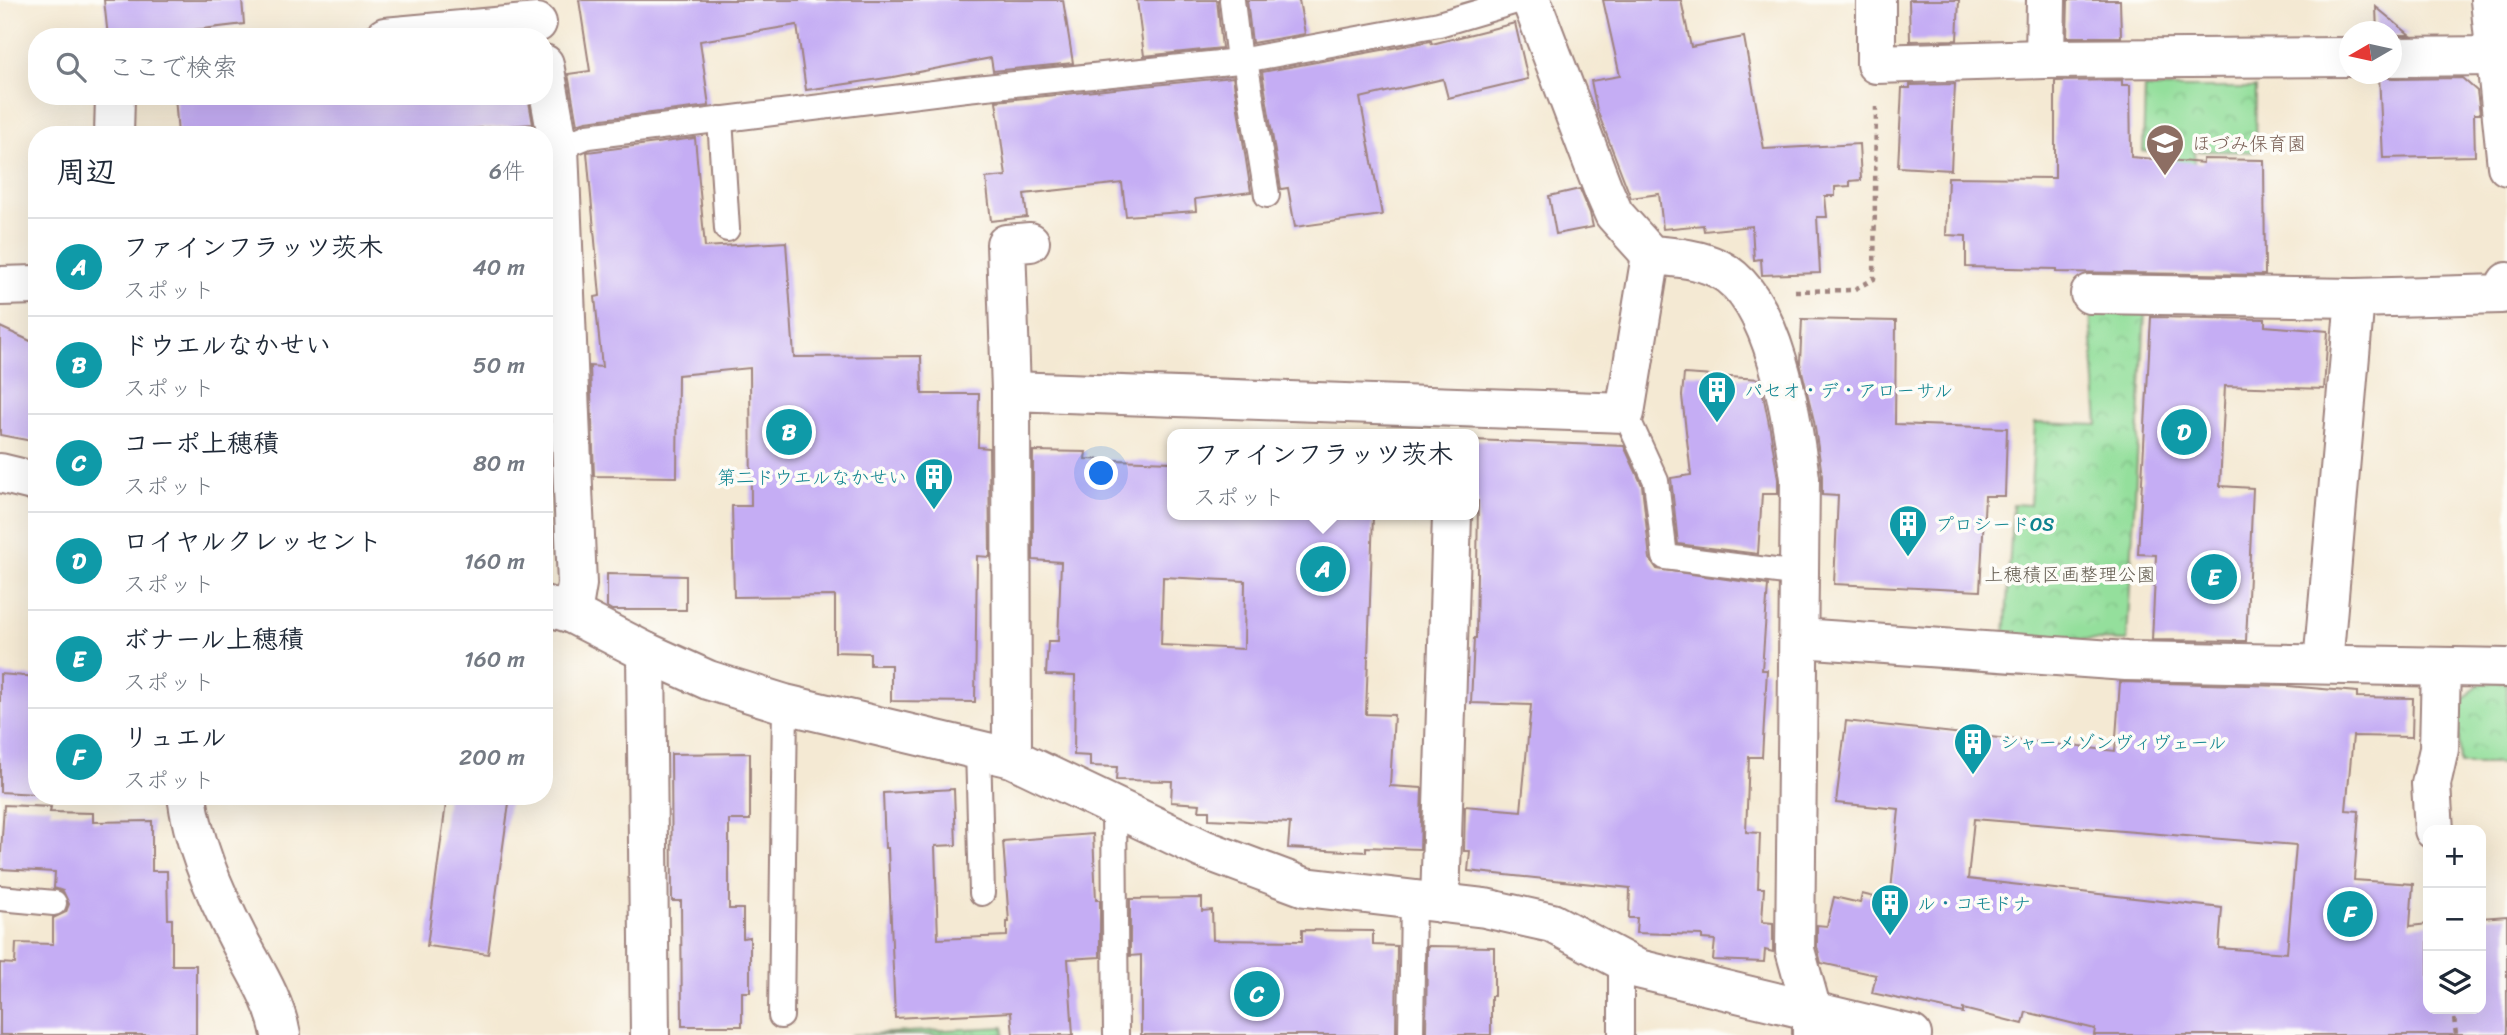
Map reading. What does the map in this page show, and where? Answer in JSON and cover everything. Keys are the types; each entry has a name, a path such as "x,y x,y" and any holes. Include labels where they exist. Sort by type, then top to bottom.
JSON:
{"street":[{"path":"1531,0 1614,214 1651,256 1687,258 1720,270 1746,291 1774,349 1794,435 1800,478 1794,950 1812,1023"},
{"path":"1876,0 1876,64 2045,59 2339,57"},
{"path":"2045,59 2046,0"},
{"path":"2490,0 2507,166"},
{"path":"465,28 537,20"},
{"path":"2402,57 2496,56"},
{"path":"114,126 115,105"},
{"path":"551,105 559,148 577,584 558,609 708,680 785,704 995,754 1203,849 1305,887 1485,908 1552,923 1638,969 1812,1023 1912,1035"},
{"path":"995,754 1010,391 1006,244 1030,242"},
{"path":"1010,391 1454,421 1625,413 1651,256"},
{"path":"2090,295 2355,298 2501,294 2507,282"},
{"path":"0,286 28,285"},
{"path":"2323,664 2355,298"},
{"path":"0,473 28,480"},
{"path":"1427,901 1452,520"},
{"path":"1800,638 2126,661 2507,668"},
{"path":"646,652 650,1035"},
{"path":"2434,825 2431,784 2439,749 2441,667"},
{"path":"188,805 220,903 277,1012 281,1035"}],"lane":[{"path":"1232,0 1267,195"},
{"path":"559,148 588,136 966,89 1242,60 1439,24 1520,0"},
{"path":"720,119 727,229"},
{"path":"1625,413 1656,481 1665,557 1800,574"},
{"path":"781,1016 785,704"},
{"path":"982,894 995,754"},
{"path":"1114,807 1116,1035"},
{"path":"0,898 54,903"},
{"path":"1411,1035 1427,901"},
{"path":"1620,960 1621,1035"}],"path":[{"path":"1746,291 1853,290 1874,279 1876,64"},
{"path":"2454,1014 2456,1035"}],"green space":[{"path":"2145,88 2256,88 2255,152 2195,151 2192,181 2166,179 2167,154 2143,151"},
{"name":"上穂積区画整理公園","path":"2090,311 2145,313 2127,641 2005,637 2013,504 2030,505 2035,423 2098,425"},
{"path":"2480,683 2507,683 2507,764 2460,764 2457,706"},
{"path":"1004,1027 1004,1035 850,1035"}],"building":[{"path":"104,0 242,0 244,24 210,28 107,28"},
{"path":"579,0 1063,0 1073,63 993,71 991,58 806,90 797,25 700,41 709,106 577,124 568,74 590,71"},
{"path":"1137,0 1217,0 1222,48 1144,56"},
{"path":"1247,0 1299,0 1305,34 1252,43"},
{"path":"1603,0 1681,0 1691,47 1744,37 1764,149 1859,144 1861,180 1850,181 1850,186 1835,187 1835,196 1825,196 1827,217 1817,217 1820,273 1762,275 1761,259 1754,260 1752,226 1704,231 1703,225 1663,229 1659,194 1631,198 1597,110 1591,81 1620,76"},
{"path":"1909,0 1959,0 1957,40 1910,41"},
{"path":"2068,0 2120,0 2121,37 2067,37"},
{"path":"2376,7 2393,21 2377,21"},
{"path":"1515,23 1528,79 1448,98 1443,79 1360,98 1382,215 1295,227 1288,188 1281,189 1262,72 1431,41 1432,44"},
{"path":"1233,77 1251,192 1195,199 1196,211 1126,216 1122,183 1024,194 1027,217 991,221 986,178 1006,176 996,101"},
{"path":"2462,78 2477,91 2480,114 2474,114 2475,156 2383,158 2379,84 2402,84 2402,79"},
{"name":"ほづみ保育園","path":"2122,80 2122,85 2130,85 2131,157 2203,163 2203,159 2264,160 2265,275 2056,272 2056,269 1966,267 1966,236 1946,235 1948,177 2055,178 2055,81"},
{"path":"1955,84 1951,170 1898,167 1902,88 1910,88 1910,85"},
{"path":"176,105 530,105 533,124 508,126 177,126"},
{"path":"695,138 705,247 786,242 794,357 921,356 922,394 979,394 978,447 989,448 990,557 977,556 975,702 891,701 891,665 870,665 870,653 835,652 835,596 734,597 732,506 751,506 750,368 678,375 677,477 594,476 590,366 602,367 595,297 600,296 587,152"},
{"path":"1580,189 1593,227 1556,234 1549,196"},
{"path":"2151,317 2265,319 2265,326 2328,331 2324,389 2225,386 2220,486 2253,488 2246,641 2152,640 2156,555 2138,554"},
{"path":"1802,319 1896,321 1895,424 2007,428 2005,496 1985,496 1980,591 1834,584 1838,496 1822,495 1822,475 1814,421 1800,363"},
{"path":"0,327 28,340 28,440 0,435"},
{"name":"パセオ・デ・アローサル","path":"1684,374 1760,379 1778,479 1778,494 1762,494 1758,554 1678,544 1671,478 1691,475 1682,396"},
{"path":"1479,440 1624,446 1642,485 1650,559 1657,569 1768,585 1762,670 1767,670 1762,757 1749,757 1746,832 1760,833 1758,888 1764,888 1762,922 1773,923 1773,952 1765,950 1764,962 1713,960 1715,940 1702,939 1702,935 1636,933 1637,918 1629,918 1630,888 1468,871 1470,851 1464,851 1465,806 1521,811 1531,705 1471,703 1476,638"},
{"path":"1033,451 1086,452 1085,459 1167,462 1167,520 1373,520 1366,714 1394,715 1390,786 1422,788 1420,849 1366,847 1366,852 1288,848 1290,823 1209,819 1209,811 1199,811 1200,804 1171,802 1172,781 1116,780 1117,767 1090,766 1090,756 1074,755 1075,676 1046,675 1048,641 1058,641 1061,562 1033,560","holes":["1163,577 1245,581 1244,649 1161,645"]},
{"path":"607,574 686,576 686,610 612,610 607,607"},
{"path":"0,674 28,676 28,794 0,792"},
{"path":"2120,682 2288,686 2357,692 2357,697 2413,698 2412,737 2353,736 2346,810 2359,811 2354,880 2413,884 2410,926 2423,925 2423,1014 2486,1014 2486,918 2507,916 2507,1035 2094,1035 2095,1029 2026,1012 2023,1024 1963,1009 1963,1013 1872,993 1876,975 1821,963 1817,947 1817,925 1827,926 1834,897 1860,903 1862,894 1890,901 1899,809 1836,803 1846,721 2115,751","holes":["1974,819 2296,845 2287,953 2219,948 2222,908 1968,879"]},
{"path":"750,753 750,820 729,820 729,909 743,909 743,938 750,937 750,992 742,992 742,1026 682,1026 681,901 672,901 671,754"},
{"path":"954,789 956,845 935,846 938,939 1007,936 1009,922 1003,841 1093,834 1096,900 1100,900 1100,957 1068,959 1073,1035 1013,1035 1011,1012 895,1018 883,793"},
{"path":"4,805 51,807 50,812 93,813 93,822 152,821 152,871 167,871 168,919 172,919 172,965 196,965 196,1035 0,1035 0,963 15,964 16,943 53,944 53,918 66,912 69,904 63,891 54,888 55,872 0,869"},
{"path":"446,805 509,805 488,954 427,946"},
{"path":"1202,898 1202,911 1212,910 1213,940 1302,941 1302,930 1373,931 1373,945 1397,946 1396,1035 1141,1035 1141,955 1130,956 1130,899"},
{"path":"1427,946 1494,947 1491,1035 1426,1035"}],"place":[{"name":"ほづみ保育園","path":"2165,177"},
{"name":"パセオ・デ・アローサル","path":"1717,424"},
{"name":"ドウエルなかせい","path":"789,432"},
{"name":"ロイヤルクレッセント","path":"2184,432"},
{"name":"第二ドウエルなかせい","path":"934,511"},
{"name":"プロシードOS","path":"1908,558"},
{"name":"ファインフラッツ茨木","path":"1323,569"},
{"name":"ボナール上穂積","path":"2214,577"},
{"name":"シャーメゾンヴィヴェール","path":"1973,776"},
{"name":"リュエル","path":"2350,914"},
{"name":"ル・コモドナ","path":"1890,937"},
{"name":"コーポ上穂積","path":"1257,994"}]}
